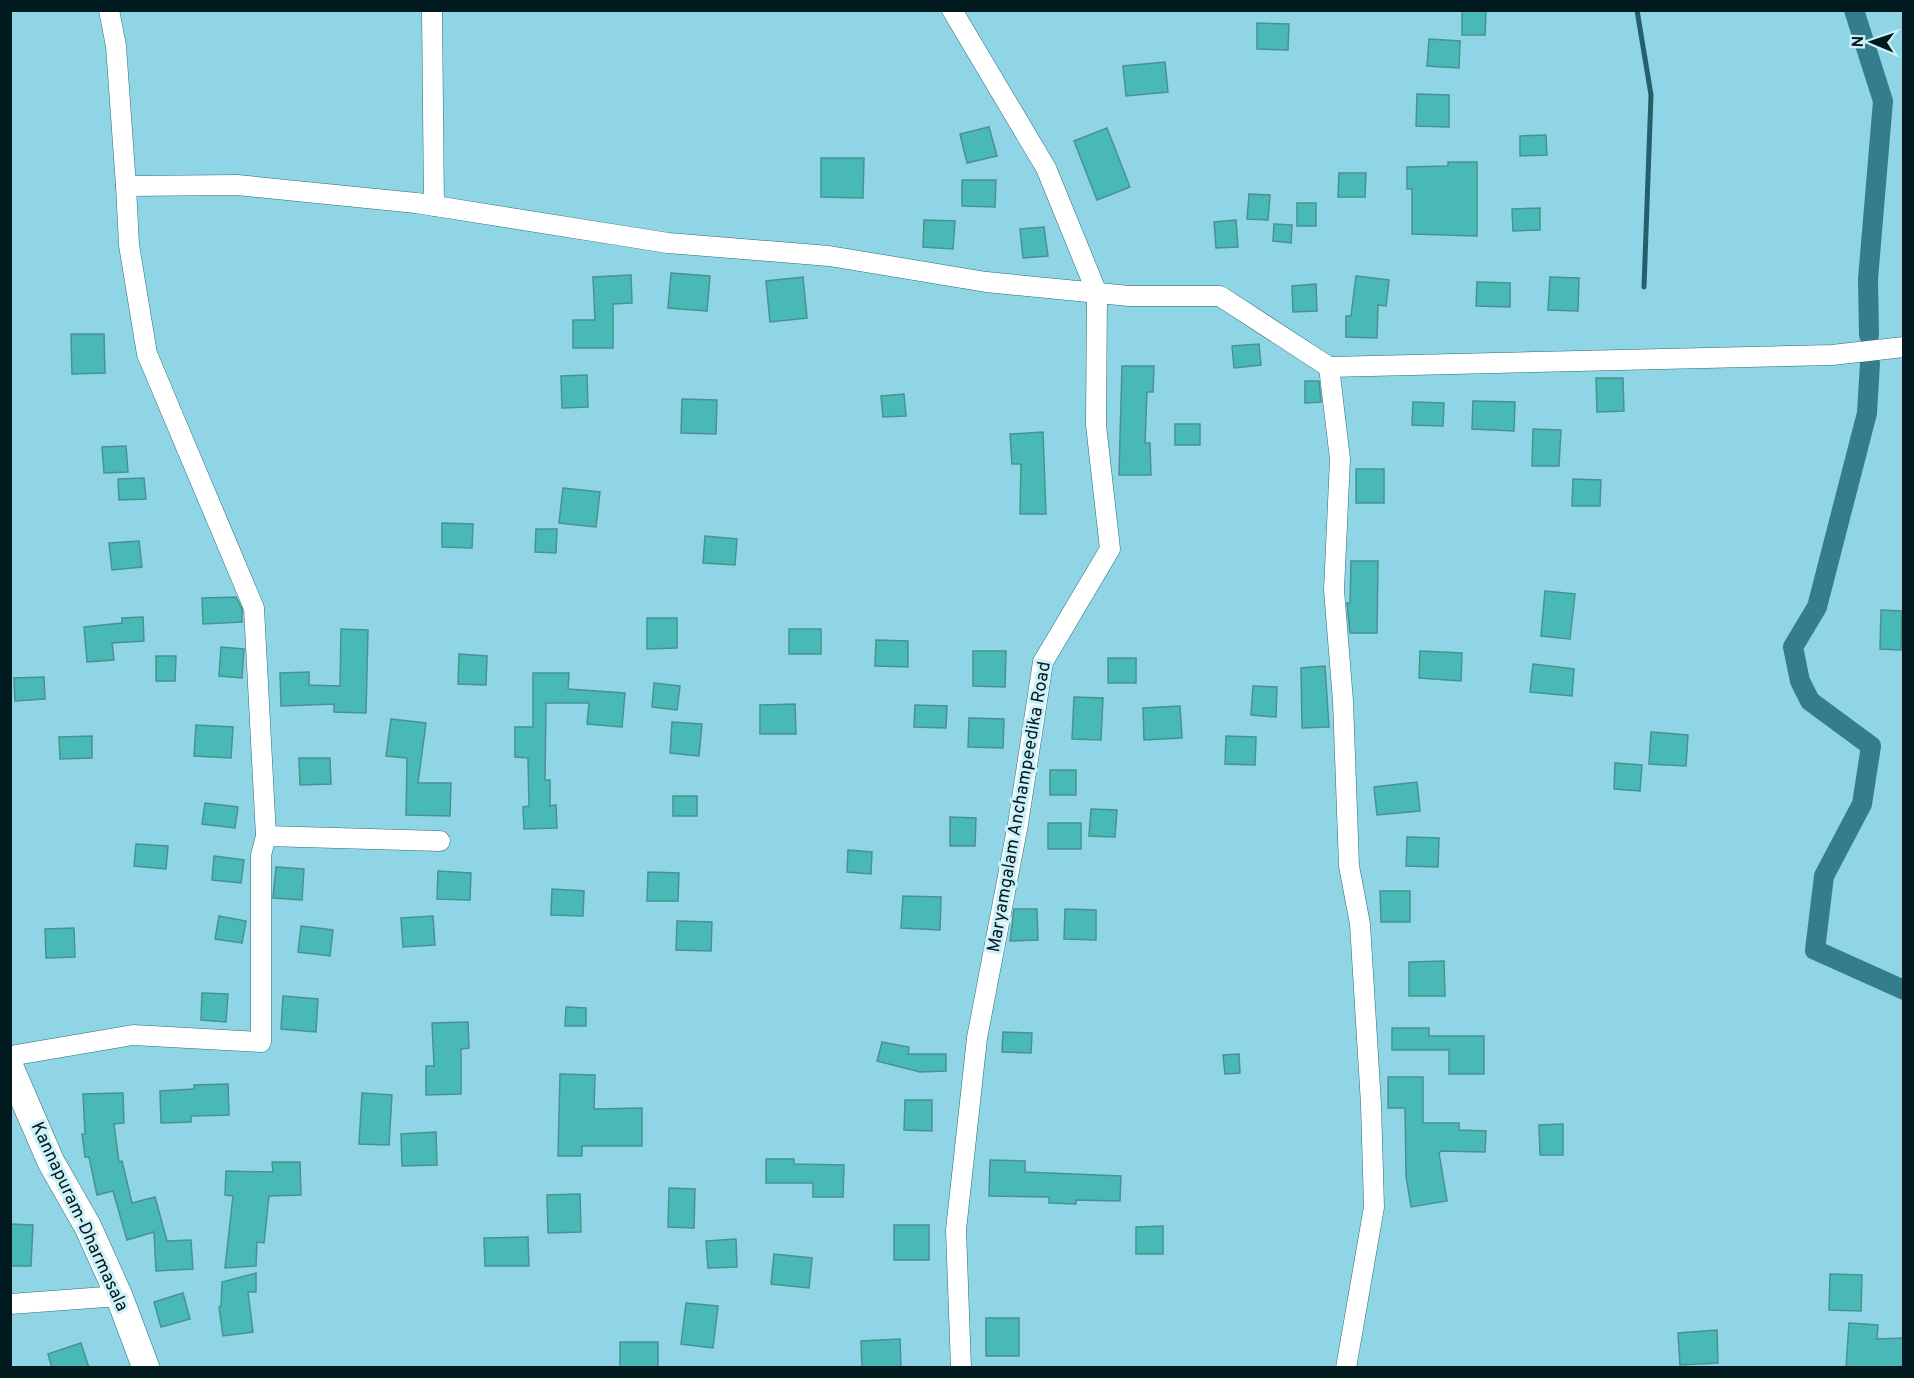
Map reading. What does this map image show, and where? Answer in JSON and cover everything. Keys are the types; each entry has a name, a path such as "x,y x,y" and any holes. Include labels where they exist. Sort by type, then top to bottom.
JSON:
{"main road":[{"name":"Kannapuram-Dharmasala","path":"10,1067 51,1162 88,1227 119,1296 146,1368"}],"street":[{"path":"10,1056 133,1035 261,1042 261,855 266,836 254,608 147,354 129,245 116,46 109,10"},
{"path":"432,10 434,206"},
{"name":"Maryamgalam Anchampeedika Road","path":"952,10 1046,168 1097,293 1096,425 1110,549 1042,662 1018,824 977,1038 956,1230 961,1368"},
{"path":"126,186 237,185 434,206 668,243 829,256 986,282 1097,293 1220,296 1329,367 1832,355 1904,347"},
{"path":"1329,367 1340,459 1334,590 1343,701 1349,866 1360,924 1371,1104 1374,1207 1347,1368"},
{"path":"266,836 440,841"},
{"path":"10,1304 119,1296"}],"building":[{"path":"1462,11 1486,11 1485,35 1462,35"},
{"path":"1257,23 1289,24 1288,50 1257,49"},
{"path":"1429,39 1460,41 1459,68 1427,66"},
{"path":"1165,62 1168,92 1126,96 1123,66"},
{"path":"1417,94 1449,95 1449,127 1416,126"},
{"path":"989,127 997,156 967,163 960,134"},
{"path":"1107,128 1130,187 1097,200 1074,141"},
{"path":"1546,135 1547,155 1520,156 1520,136"},
{"path":"821,158 864,158 863,198 821,197"},
{"path":"1448,162 1477,162 1477,236 1412,234 1412,189 1407,189 1407,167 1448,166"},
{"path":"1339,173 1366,173 1365,197 1338,197"},
{"path":"962,180 996,180 995,207 962,206"},
{"path":"1249,194 1270,195 1268,220 1247,219"},
{"path":"1297,203 1316,203 1316,226 1297,226"},
{"path":"1540,208 1540,230 1513,231 1512,209"},
{"path":"924,220 955,221 953,249 923,247"},
{"path":"1236,220 1238,247 1216,248 1214,222"},
{"path":"1274,224 1292,225 1291,243 1273,241"},
{"path":"1044,227 1048,256 1023,258 1020,229"},
{"path":"671,273 710,276 707,311 668,308"},
{"path":"631,275 632,303 613,304 613,348 573,348 573,320 595,320 593,277"},
{"path":"1356,276 1389,280 1386,306 1378,305 1377,338 1346,337 1346,316 1351,316"},
{"path":"803,277 807,318 770,322 766,281"},
{"path":"1550,277 1579,278 1578,311 1548,310"},
{"path":"1477,282 1510,283 1510,307 1476,306"},
{"path":"1316,284 1317,311 1293,312 1292,286"},
{"path":"71,334 104,334 105,373 72,374"},
{"path":"1259,344 1261,365 1234,368 1232,346"},
{"path":"1122,366 1154,366 1153,392 1147,392 1145,443 1150,443 1151,475 1119,475"},
{"path":"587,375 588,407 562,408 561,376"},
{"path":"1596,378 1623,378 1624,411 1597,412"},
{"path":"1305,381 1319,381 1321,402 1305,403"},
{"path":"904,394 906,416 883,417 881,396"},
{"path":"682,399 717,400 716,434 681,433"},
{"path":"1473,401 1515,402 1514,431 1472,429"},
{"path":"1413,402 1444,403 1443,426 1412,425"},
{"path":"1175,424 1200,424 1200,445 1175,445"},
{"path":"1533,429 1561,430 1559,466 1532,466"},
{"path":"1043,432 1046,514 1020,514 1021,464 1012,464 1010,434"},
{"path":"126,446 128,472 104,473 102,447"},
{"path":"1356,469 1384,469 1384,503 1356,503"},
{"path":"144,478 146,499 119,500 118,479"},
{"path":"1573,479 1601,480 1600,506 1572,506"},
{"path":"563,488 600,492 596,527 559,523"},
{"path":"442,523 473,524 472,548 442,547"},
{"path":"536,529 557,529 556,553 535,552"},
{"path":"705,536 737,539 735,565 703,563"},
{"path":"139,541 142,567 112,570 109,543"},
{"path":"1351,561 1378,561 1377,633 1350,633 1347,603 1350,603"},
{"path":"1545,591 1575,594 1570,639 1541,636"},
{"path":"236,597 242,609 242,622 203,624 202,598"},
{"path":"1881,610 1902,611 1901,650 1880,649"},
{"path":"143,617 144,641 112,643 114,660 87,662 84,627 122,623 122,618"},
{"path":"647,618 677,618 677,648 647,649"},
{"path":"341,629 368,630 366,713 334,712 334,704 281,706 280,673 309,672 309,685 340,686"},
{"path":"789,629 821,629 821,654 789,654"},
{"path":"876,640 908,641 908,667 875,666"},
{"path":"221,647 244,649 242,678 219,676"},
{"path":"973,651 1006,651 1005,687 973,686"},
{"path":"1420,651 1462,653 1461,681 1419,678"},
{"path":"459,654 487,656 486,685 458,684"},
{"path":"156,656 176,656 175,681 156,681"},
{"path":"1108,658 1136,658 1136,683 1108,683"},
{"path":"1533,664 1574,669 1572,696 1530,692"},
{"path":"1325,666 1329,727 1302,728 1301,668"},
{"path":"533,673 569,673 568,689 625,693 622,727 587,724 589,703 546,703 545,780 550,780 550,806 556,805 557,828 524,829 523,807 529,806 528,758 515,757 515,727 533,727"},
{"path":"44,677 45,699 15,701 14,678"},
{"path":"654,683 680,686 677,710 652,707"},
{"path":"1253,686 1277,687 1276,717 1251,715"},
{"path":"1074,697 1103,698 1101,740 1072,739"},
{"path":"795,704 796,734 760,734 760,705"},
{"path":"915,705 947,706 946,728 914,727"},
{"path":"1180,706 1182,738 1144,740 1143,708"},
{"path":"969,718 1004,719 1003,748 968,747"},
{"path":"391,719 426,723 418,783 451,783 450,816 406,815 407,758 386,756"},
{"path":"672,722 702,724 699,756 670,753"},
{"path":"196,725 233,727 231,758 194,756"},
{"path":"1651,732 1688,735 1686,766 1649,764"},
{"path":"92,736 92,758 60,759 59,737"},
{"path":"1226,736 1256,737 1255,765 1225,764"},
{"path":"299,758 330,758 331,784 300,785"},
{"path":"1615,763 1642,765 1640,791 1614,789"},
{"path":"1050,770 1076,770 1076,795 1050,795"},
{"path":"1417,782 1420,811 1377,815 1374,787"},
{"path":"673,796 697,796 697,816 673,816"},
{"path":"205,803 238,807 235,828 202,824"},
{"path":"1091,809 1117,810 1115,837 1089,836"},
{"path":"950,817 976,818 975,846 950,846"},
{"path":"1048,823 1081,823 1081,849 1048,849"},
{"path":"1407,837 1439,838 1438,867 1406,866"},
{"path":"136,844 168,846 166,869 134,866"},
{"path":"848,850 872,852 871,874 847,872"},
{"path":"214,856 244,860 241,883 212,880"},
{"path":"276,867 304,869 302,900 273,898"},
{"path":"438,871 471,873 470,900 437,899"},
{"path":"648,872 679,873 678,901 647,901"},
{"path":"552,889 584,891 583,916 551,915"},
{"path":"1380,891 1410,891 1410,922 1381,922"},
{"path":"903,896 941,897 940,930 901,928"},
{"path":"1014,909 1037,909 1038,940 1010,941"},
{"path":"1065,909 1096,910 1096,940 1064,939"},
{"path":"219,916 246,921 242,943 215,939"},
{"path":"433,916 435,945 403,947 401,918"},
{"path":"677,921 712,922 711,951 676,950"},
{"path":"301,926 333,930 330,956 298,952"},
{"path":"74,928 75,957 46,958 45,929"},
{"path":"1444,961 1445,996 1409,996 1409,962"},
{"path":"202,993 228,994 226,1022 201,1020"},
{"path":"283,996 318,999 316,1032 281,1029"},
{"path":"566,1007 586,1008 586,1026 565,1026"},
{"path":"468,1022 469,1048 461,1049 461,1094 426,1095 426,1066 434,1066 432,1023"},
{"path":"1392,1028 1429,1028 1429,1036 1484,1036 1484,1074 1449,1074 1449,1050 1392,1050"},
{"path":"1003,1032 1032,1033 1031,1053 1002,1052"},
{"path":"882,1042 909,1047 908,1054 946,1054 946,1071 920,1072 877,1061"},
{"path":"1239,1054 1240,1073 1225,1074 1223,1055"},
{"path":"560,1074 595,1075 594,1109 642,1108 642,1146 582,1146 582,1156 558,1156"},
{"path":"1388,1077 1423,1077 1423,1123 1459,1123 1459,1130 1486,1131 1485,1152 1441,1151 1439,1153 1447,1201 1411,1207 1406,1176 1405,1108 1388,1108"},
{"path":"228,1084 229,1115 191,1116 191,1122 161,1123 160,1091 194,1089 194,1085"},
{"path":"123,1093 124,1123 114,1124 119,1162 122,1161 132,1203 155,1197 167,1241 191,1240 193,1269 156,1271 154,1232 127,1240 113,1191 97,1195 89,1157 85,1157 82,1134 85,1134 83,1094"},
{"path":"362,1093 392,1095 389,1145 359,1144"},
{"path":"905,1100 932,1100 932,1131 904,1130"},
{"path":"1563,1124 1563,1155 1540,1155 1539,1125"},
{"path":"436,1132 437,1165 402,1166 401,1134"},
{"path":"766,1159 794,1159 794,1164 844,1165 843,1197 813,1197 813,1183 766,1183"},
{"path":"990,1160 1025,1161 1025,1172 1121,1176 1120,1201 1076,1200 1076,1204 1049,1203 1049,1197 989,1196"},
{"path":"272,1162 300,1162 301,1195 269,1196 264,1243 257,1242 256,1266 225,1268 233,1196 225,1195 226,1171 273,1172"},
{"path":"669,1188 695,1189 694,1228 668,1227"},
{"path":"580,1194 581,1232 548,1233 547,1195"},
{"path":"10,1224 33,1225 31,1266 10,1266"},
{"path":"894,1225 929,1225 929,1260 894,1260"},
{"path":"1163,1226 1163,1254 1136,1254 1136,1227"},
{"path":"528,1237 529,1266 485,1266 484,1238"},
{"path":"736,1239 737,1267 708,1268 706,1241"},
{"path":"774,1254 812,1258 809,1288 771,1284"},
{"path":"256,1273 256,1292 248,1292 253,1332 223,1336 219,1307 221,1306 222,1282"},
{"path":"1830,1274 1862,1275 1861,1311 1829,1310"},
{"path":"183,1293 190,1319 161,1327 154,1302"},
{"path":"686,1303 718,1306 713,1348 681,1344"},
{"path":"986,1318 1019,1318 1019,1356 986,1356"},
{"path":"1849,1323 1878,1325 1877,1339 1904,1338 1904,1368 1846,1368"},
{"path":"1717,1330 1718,1363 1680,1365 1678,1333"},
{"path":"900,1339 901,1368 862,1368 861,1341"},
{"path":"620,1342 658,1342 658,1368 620,1368"},
{"path":"81,1343 89,1368 52,1368 48,1354"}],"waterway":[{"path":"1637,10 1651,95 1644,287"},
{"path":"1854,10 1883,101 1868,279 1869,335"},
{"path":"1870,363 1867,413 1817,607 1793,647 1800,681 1810,701 1871,746 1862,804 1824,876 1815,950 1904,990"}]}
